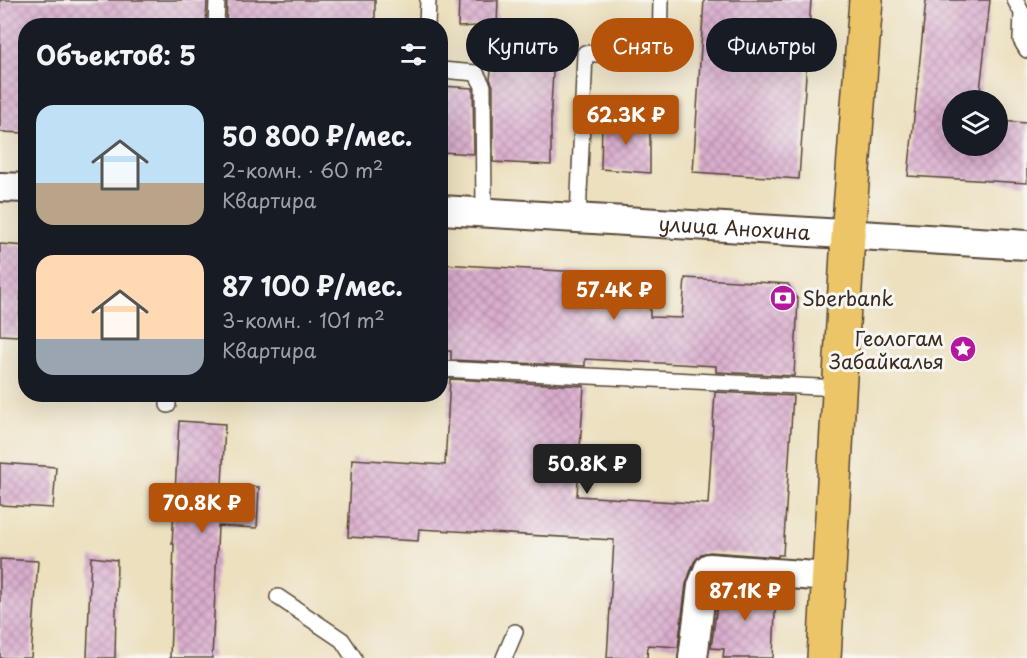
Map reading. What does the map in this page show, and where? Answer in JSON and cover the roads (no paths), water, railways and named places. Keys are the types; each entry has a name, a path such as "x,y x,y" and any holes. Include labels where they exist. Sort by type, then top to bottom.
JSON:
{"main road":[{"path":"824,658 848,236 866,0"}],"street":[{"path":"0,187 18,188"},
{"name":"улица Анохина","path":"448,210 1027,245"},
{"path":"693,658 702,586 709,568 829,577"}],"lane":[{"path":"216,18 217,0"},
{"path":"427,18 428,0"},
{"path":"578,218 585,53 660,59 660,0"},
{"path":"1015,0 1022,13 1021,40 1027,50"},
{"path":"448,71 476,73 483,86 484,213"},
{"path":"448,369 840,388"},
{"path":"278,597 342,640 354,658"},
{"path":"504,658 515,632"}],"place":[{"name":"Sberbank","path":"783,298"},
{"name":"Геологам Забайкалья","path":"963,349"}]}
